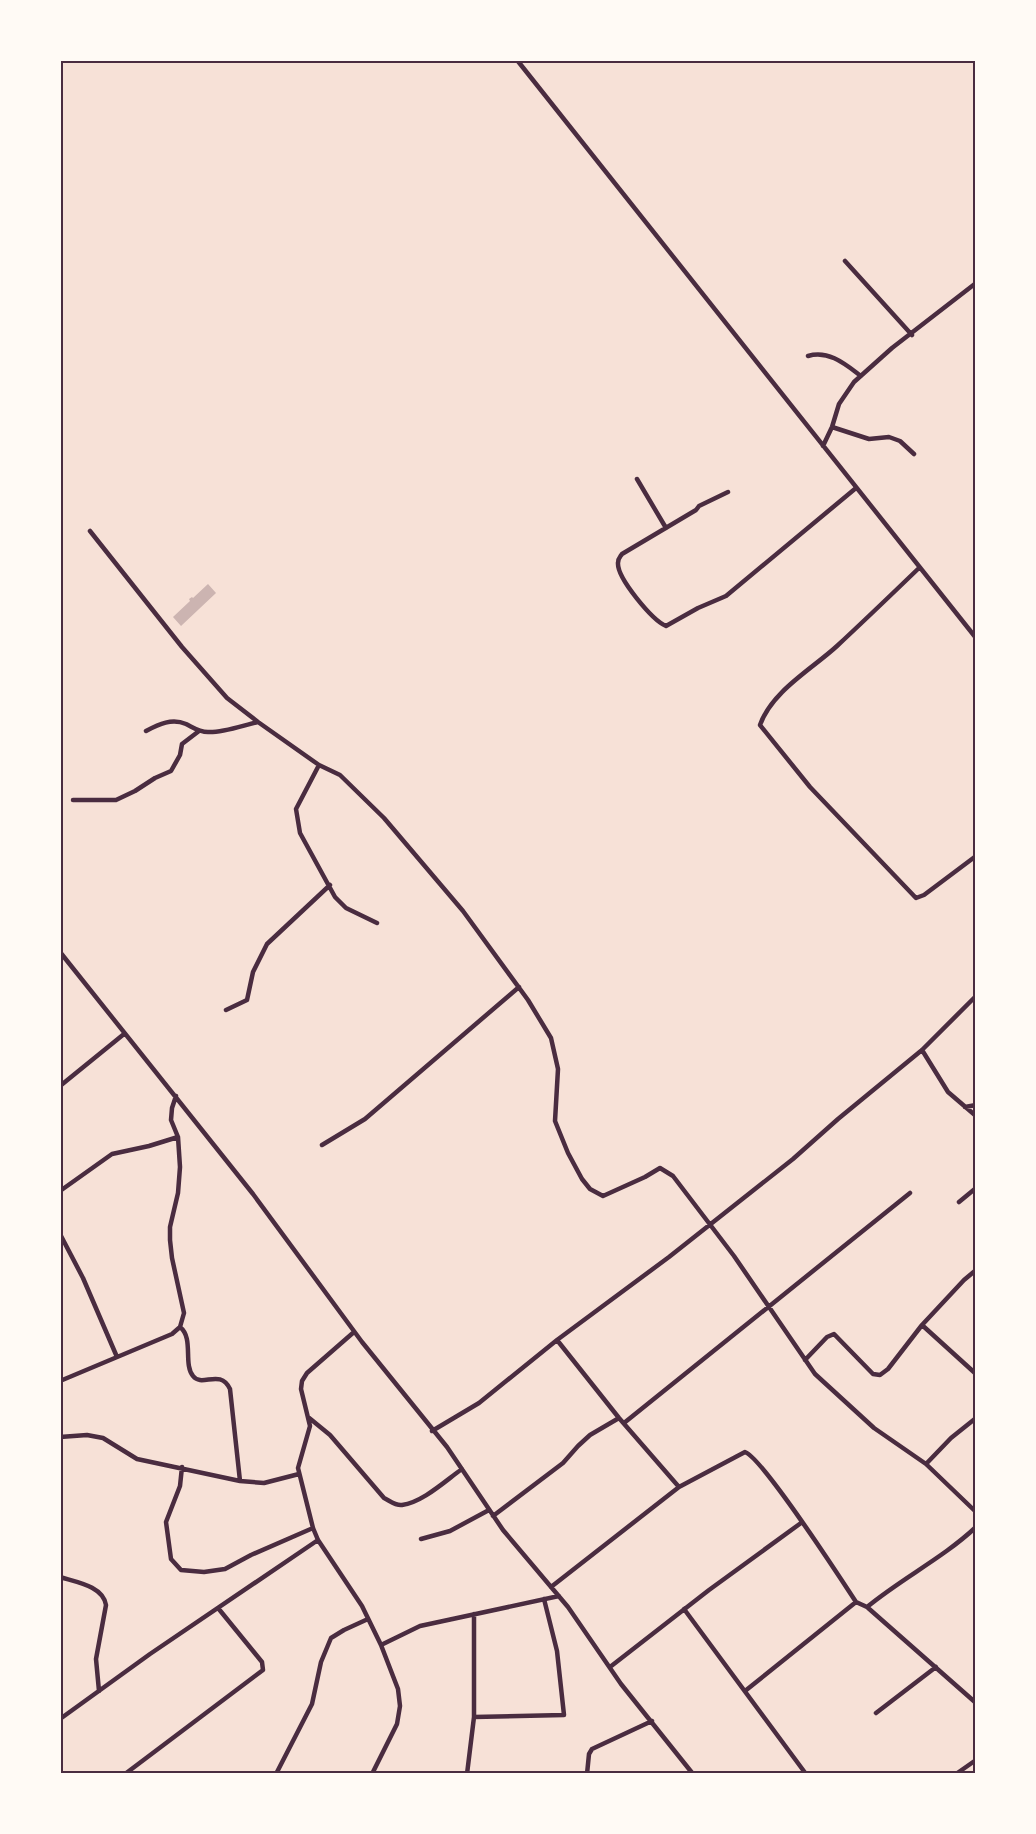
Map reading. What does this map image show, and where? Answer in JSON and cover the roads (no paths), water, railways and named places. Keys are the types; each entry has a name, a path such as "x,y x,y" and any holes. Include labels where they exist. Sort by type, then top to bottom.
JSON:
{"street":[{"path":"517,60 976,638"},
{"path":"846,261 912,334"},
{"path":"823,446 839,404 854,382 892,348 976,283"},
{"path":"808,356 824,354 841,361 861,376"},
{"path":"832,427 869,439 890,437 900,441 914,453"},
{"path":"637,479 666,528"},
{"path":"728,492 699,506 696,510 622,554 618,564 633,592 651,615 666,626 726,596 856,488"},
{"path":"90,531 182,647 227,698 320,765 340,775 384,818 463,911 519,987 551,1038 558,1069 555,1121 568,1153 590,1189 603,1196 660,1168 672,1176 734,1256 816,1374 874,1428 926,1464 976,1512"},
{"path":"919,568 836,647 782,693 763,716 760,725 810,787 916,898 924,896 976,856"},
{"path":"146,731 172,721 210,733 258,722"},
{"path":"73,800 116,800 135,791 171,771 180,755 182,744 199,731"},
{"path":"320,765 296,809 300,833 335,897 346,908 377,923"},
{"path":"226,1010 247,1000 253,972 267,944 330,885"},
{"path":"60,952 176,1096 354,1332 462,1469 493,1516 559,1596 621,1684 693,1774"},
{"path":"322,1145 365,1119 519,987"},
{"path":"432,1431 479,1403 557,1340 793,1160 838,1119 922,1050 976,996"},
{"path":"60,1086 124,1034"},
{"path":"922,1050 948,1092 975,1114"},
{"path":"60,1381 172,1334 180,1327 184,1313 170,1240 180,1167 178,1137 171,1120 176,1096"},
{"path":"965,1107 976,1105"},
{"path":"60,1191 112,1154 178,1137"},
{"path":"959,1202 976,1188"},
{"path":"624,1423 910,1193"},
{"path":"60,1234 83,1278 117,1357"},
{"path":"805,1360 827,1337 834,1334 873,1374 880,1375 888,1369 922,1325 976,1270"},
{"path":"922,1325 976,1374"},
{"path":"180,1327 186,1334 191,1372 194,1378 198,1380 220,1379 228,1384 230,1389 240,1481"},
{"path":"354,1332 307,1373 302,1381 301,1389 310,1426 301,1456 299,1474 318,1540 362,1606 381,1645 398,1689 400,1706 397,1724 372,1774"},
{"path":"557,1340 619,1418 679,1487"},
{"path":"308,1417 330,1435 384,1498 394,1504 401,1506 427,1494 462,1469"},
{"path":"493,1516 563,1463 590,1435 619,1418"},
{"path":"926,1464 951,1438 976,1418"},
{"path":"60,1437 87,1435 103,1438 138,1459 240,1481 264,1483 299,1474"},
{"path":"551,1587 679,1487 745,1452 751,1454 856,1602 867,1607 976,1703"},
{"path":"182,1467 180,1486 166,1522 171,1559 181,1570 204,1572 225,1569 313,1528"},
{"path":"421,1539 450,1531 489,1510"},
{"path":"610,1667 801,1522"},
{"path":"867,1607 884,1593 956,1546 976,1527"},
{"path":"60,1719 150,1654 318,1540"},
{"path":"60,1577 96,1589 106,1600 96,1659 99,1691"},
{"path":"381,1645 420,1626 559,1596"},
{"path":"474,1718 564,1715 557,1651 544,1599"},
{"path":"745,1691 856,1602"},
{"path":"125,1774 263,1670 262,1662 218,1608"},
{"path":"684,1610 806,1774"},
{"path":"467,1774 474,1718 474,1614"},
{"path":"276,1774 312,1704 321,1662 331,1638 368,1619"},
{"path":"876,1713 936,1667"},
{"path":"587,1774 588,1754 592,1749 652,1720"},
{"path":"956,1774 976,1760"}]}
